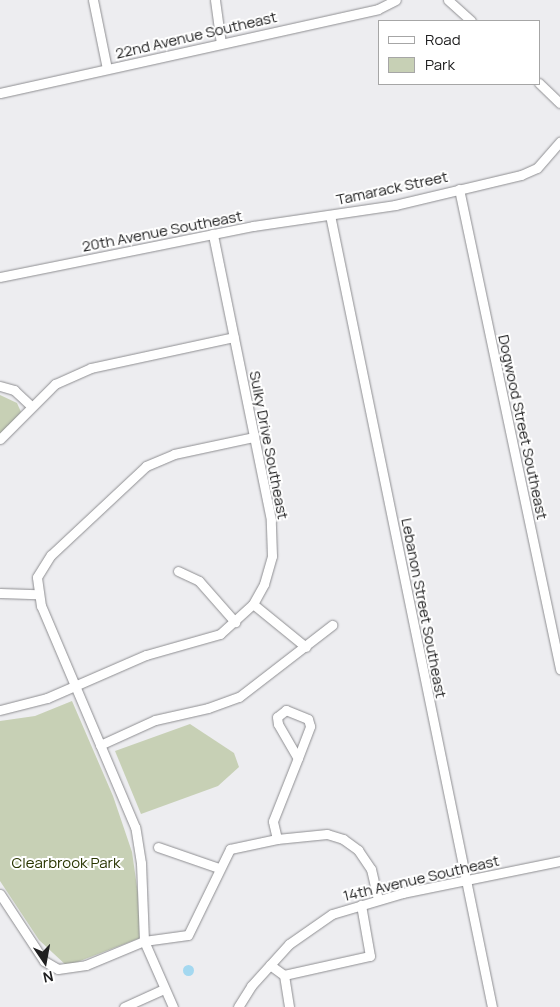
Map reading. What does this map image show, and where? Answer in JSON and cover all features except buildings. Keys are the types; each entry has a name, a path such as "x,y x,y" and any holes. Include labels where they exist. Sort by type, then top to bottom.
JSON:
{"street":[{"path":"93,0 107,69"},
{"path":"214,0 221,44"},
{"name":"22nd Avenue Southeast","path":"0,93 378,9 396,0"},
{"path":"448,0 470,20"},
{"path":"540,84 560,103"},
{"name":"Tamarack Street","path":"330,215 395,205 529,171 537,168 560,142"},
{"name":"Dogwood Street Southeast","path":"459,189 560,670"},
{"name":"20th Avenue Southeast","path":"0,277 213,234 330,215"},
{"name":"Lebanon Street Southeast","path":"330,215 492,1007"},
{"name":"Sulky Drive Southeast","path":"0,710 18,708 146,655 220,634 236,622 253,604 269,572 273,538 213,234"},
{"path":"0,439 31,406 56,384 92,368 234,337"},
{"path":"0,386 14,390 31,406"},
{"path":"172,1007 144,941 137,836 37,594 37,577 51,556 146,466 174,454 254,437"},
{"path":"178,571 199,581 236,622"},
{"path":"0,593 37,594"},
{"path":"253,604 306,647"},
{"path":"100,745 155,720 208,708 239,697 332,625"},
{"path":"277,839 273,821 298,758 310,726 308,719 286,710 277,718 278,724 298,758"},
{"path":"0,894 51,967 70,969 86,965 144,941 188,935 219,868 230,849 277,839 327,834 343,839 358,850 371,869 378,899"},
{"path":"158,847 219,868"},
{"name":"14th Avenue Southeast","path":"238,1007 250,986 289,944 332,914 378,899 560,861"},
{"path":"284,976 370,956 361,905"},
{"path":"270,965 284,976 289,1007"},
{"path":"124,1007 164,990"}],"green space":[{"path":"0,395 17,403 21,412 0,435"},
{"name":"Clearbrook Park","path":"72,701 113,796 132,852 138,894 140,938 67,966 39,940 0,881 0,721 35,716"},
{"path":"190,724 234,753 239,767 218,786 141,814 115,751"}],"water":[{"path":"188,964 194,970 188,976 182,970"}]}
